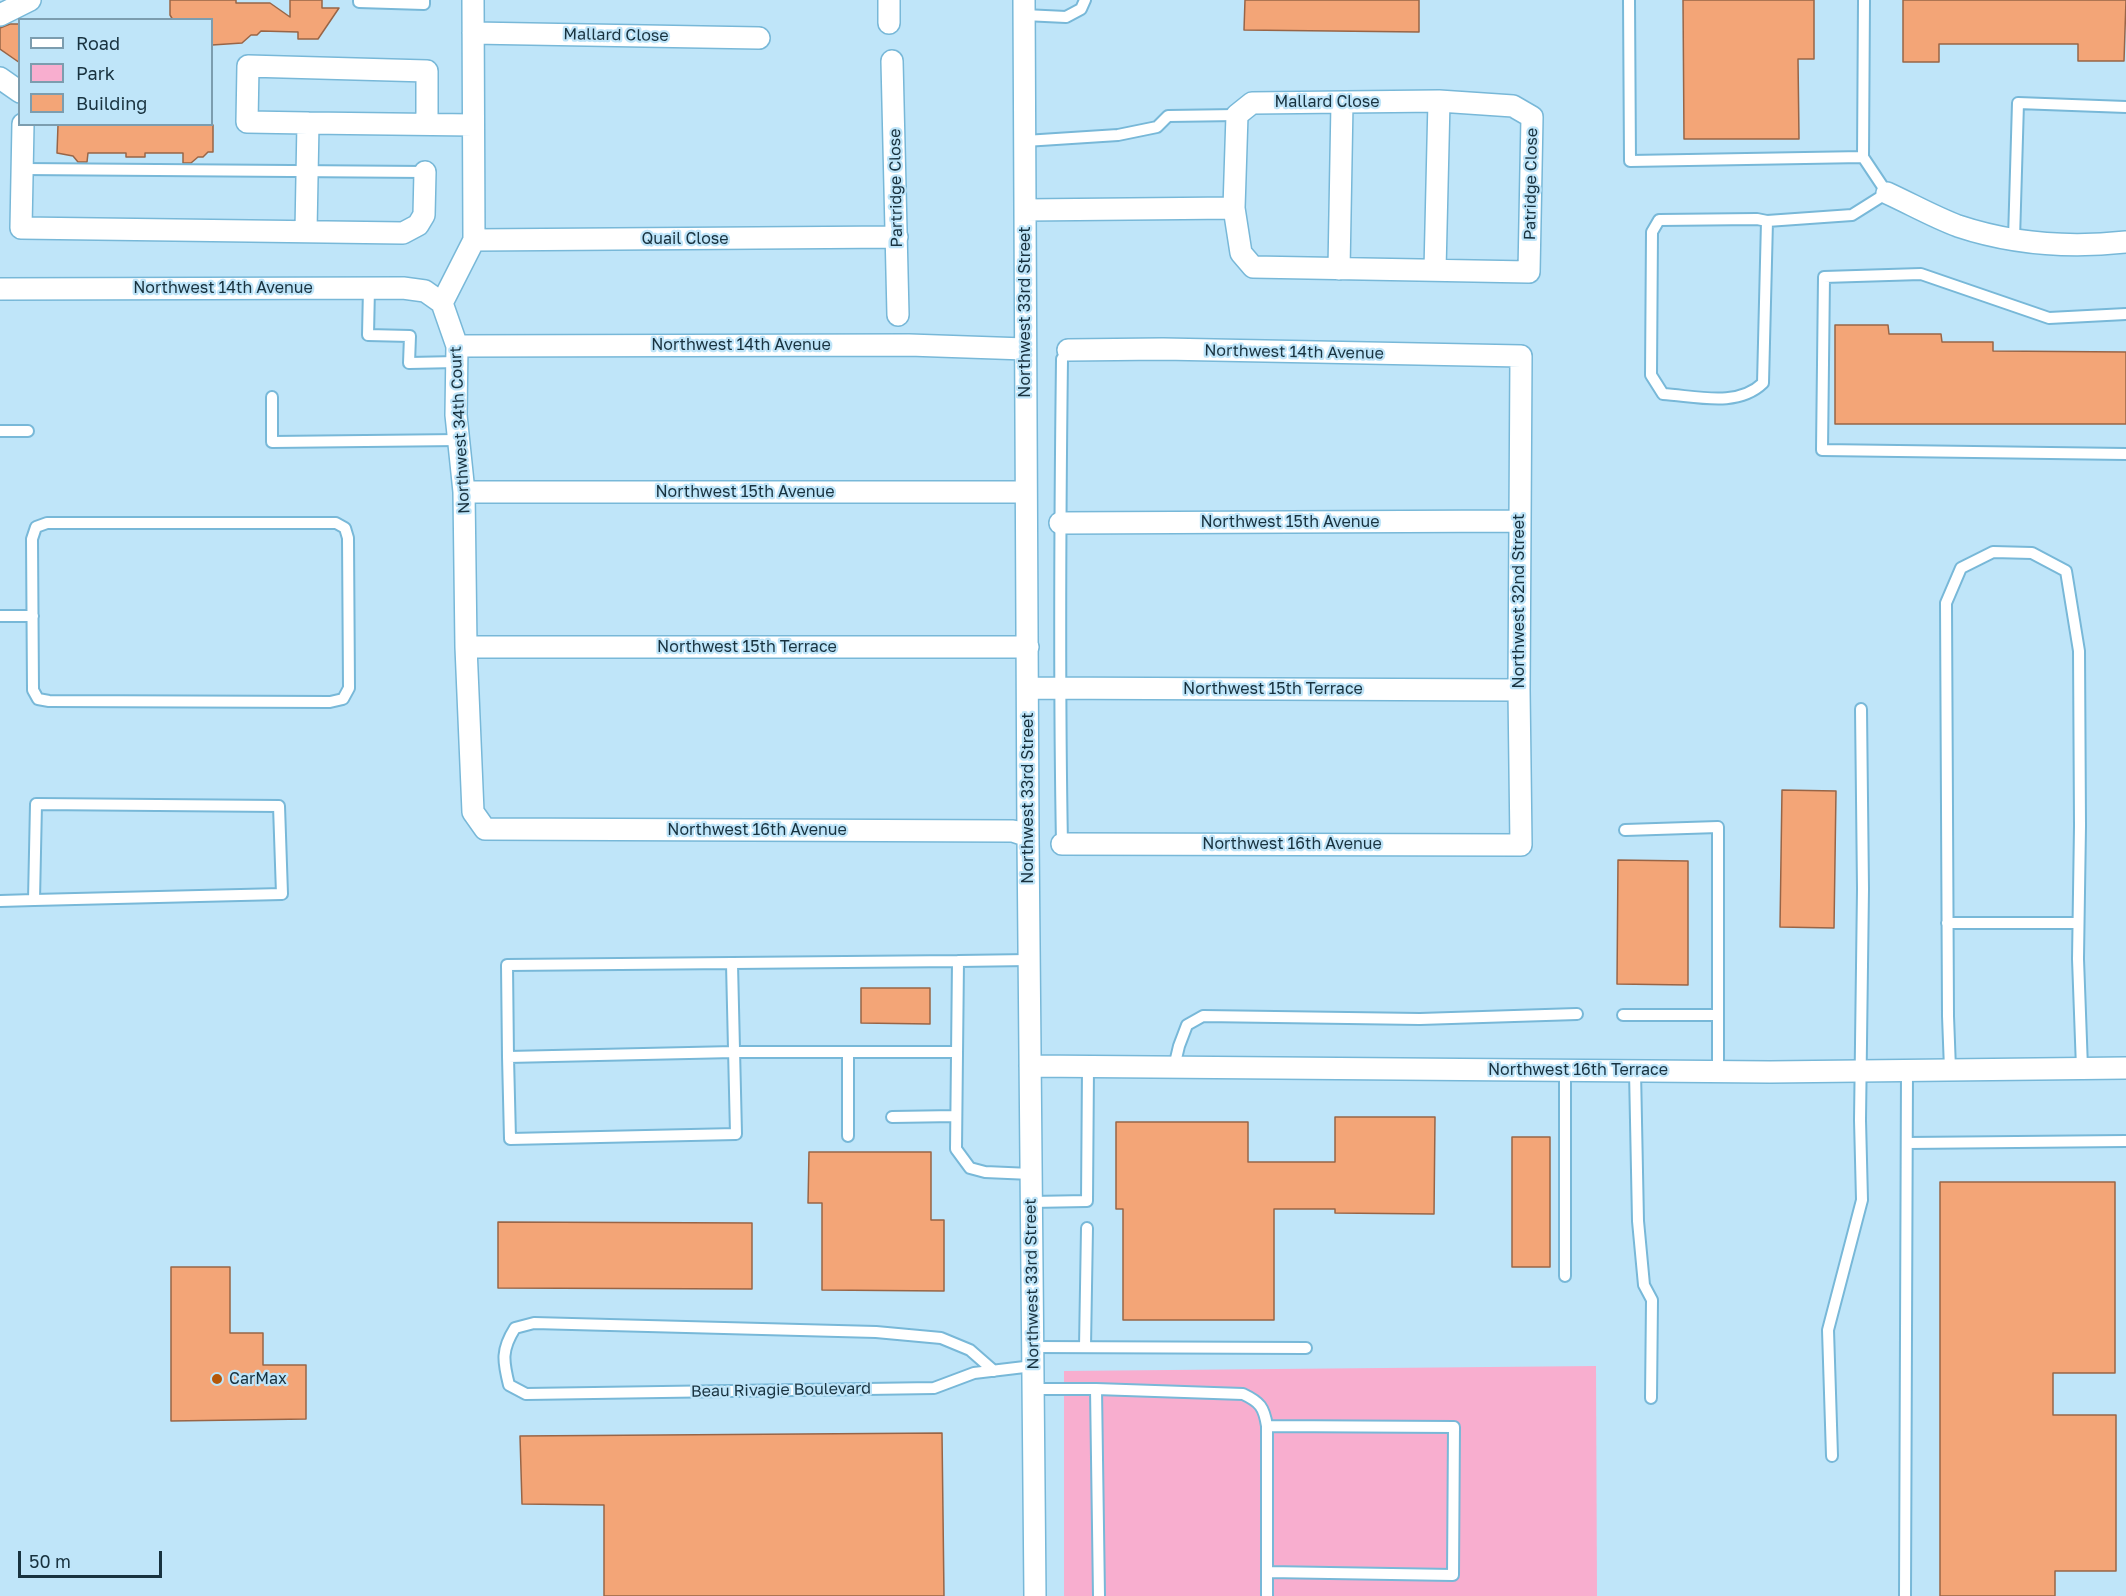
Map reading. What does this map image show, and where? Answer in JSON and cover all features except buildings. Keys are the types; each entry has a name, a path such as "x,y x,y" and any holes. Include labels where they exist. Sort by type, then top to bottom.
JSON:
{"street":[{"path":"0,15 30,0"},
{"path":"442,303 474,240 473,0"},
{"path":"889,0 889,23"},
{"name":"Northwest 33rd Street","path":"1024,8 1035,1596"},
{"name":"Mallard Close","path":"473,33 759,38"},
{"name":"Partridge Close","path":"892,61 898,315"},
{"path":"427,124 427,70 248,66 247,122 473,125"},
{"path":"0,78 18,91"},
{"path":"1237,115 1234,208 1241,253 1253,267 1435,270 1439,101"},
{"name":"Mallard Close","path":"1237,115 1252,103 1439,101 1514,105"},
{"path":"1339,269 1342,102"},
{"name":"Patridge Close","path":"1435,270 1529,272 1532,117 1514,105"},
{"path":"306,231 308,123"},
{"path":"23,126 21,228 403,232 418,225 424,215 425,172"},
{"path":"1887,193 1958,226 2030,243 2096,245 2126,242"},
{"path":"1025,210 1234,208"},
{"name":"Quail Close","path":"474,240 897,237"},
{"name":"Northwest 14th Avenue","path":"0,289 403,288 425,291 442,303"},
{"name":"Northwest 34th Court","path":"442,303 457,354 456,415 464,492 466,647 473,812 485,829"},
{"name":"Northwest 14th Avenue","path":"457,354 909,345 1025,350"},
{"name":"Northwest 14th Avenue","path":"1068,350 1175,349 1521,356"},
{"name":"Northwest 32nd Street","path":"1521,356 1519,520 1521,845"},
{"name":"Northwest 15th Avenue","path":"464,492 1026,492"},
{"name":"Northwest 15th Avenue","path":"1060,524 1519,520"},
{"name":"Northwest 15th Terrace","path":"466,647 1028,647"},
{"name":"Northwest 15th Terrace","path":"1028,688 1519,690"},
{"name":"Northwest 16th Avenue","path":"485,829 1014,831 1028,836"},
{"name":"Northwest 16th Avenue","path":"1062,844 1521,845"},
{"name":"Northwest 16th Terrace","path":"1030,1066 1635,1071 2126,1068"}],"lane":[{"path":"359,0 359,2 424,4 424,0"},
{"path":"1024,8 1066,17 1081,9 1085,0"},
{"path":"1629,0 1630,161 1863,157"},
{"path":"1767,221 1763,383 1754,391 1732,399 1663,394 1652,375 1652,232 1659,220 1758,219 1767,221 1852,215 1887,193 1863,157 1864,0"},
{"path":"2014,239 2018,103 2126,107"},
{"path":"1025,141 1118,135 1157,126 1168,116 1237,115"},
{"path":"22,170 425,172"},
{"path":"2126,314 2049,318 1921,274 1824,277 1822,450 2126,454"},
{"path":"369,288 368,335 410,336 409,363 457,354"},
{"path":"1062,844 1059,688 1062,359 1068,350"},
{"path":"272,397 272,442 459,440"},
{"path":"0,431 28,431"},
{"path":"46,523 336,523 345,528 348,538 349,688 343,699 319,702 48,701 38,699 33,690 33,616 32,539 36,527 46,523"},
{"path":"1950,1069 1946,603 1961,568 1993,552 2032,553 2066,571 2079,651 2078,959 2082,1068"},
{"path":"0,616 33,616"},
{"path":"1832,1456 1828,1330 1862,1200 1861,709"},
{"path":"0,901 282,894 279,806 36,804 34,900"},
{"path":"1625,830 1718,827 1718,1071"},
{"path":"1947,923 2078,923"},
{"path":"732,964 736,1134 510,1139 507,965 1029,960"},
{"path":"957,961 956,1149 970,1168 985,1172 1031,1174"},
{"path":"1174,1067 1179,1046 1188,1025 1203,1016 1420,1019 1577,1014"},
{"path":"1623,1015 1718,1015"},
{"path":"508,1057 734,1052 957,1052"},
{"path":"848,1052 848,1136"},
{"path":"1031,1202 1088,1201 1088,1067"},
{"path":"1565,1070 1565,1276"},
{"path":"1905,1596 1907,1070"},
{"path":"1635,1071 1638,1221 1644,1285 1652,1300 1651,1398"},
{"path":"892,1118 956,1116"},
{"path":"1907,1143 2126,1142"},
{"path":"1085,1347 1087,1228"},
{"name":"Beau Rivagie Boulevard","path":"994,1371 970,1350 941,1338 876,1332 534,1323 515,1328 507,1341 503,1362 509,1385 526,1394 934,1388 974,1373 994,1371 1033,1356 1085,1347 1306,1348"},
{"path":"1033,1389 1243,1394 1257,1401 1265,1414 1267,1426 1267,1596"},
{"path":"1096,1389 1099,1596"},
{"path":"1267,1426 1454,1427 1453,1575 1268,1572"}],"green space":[{"path":"1596,1366 1597,1596 1064,1596 1064,1371"}],"place":[{"name":"CarMax","path":"217,1379"}]}
